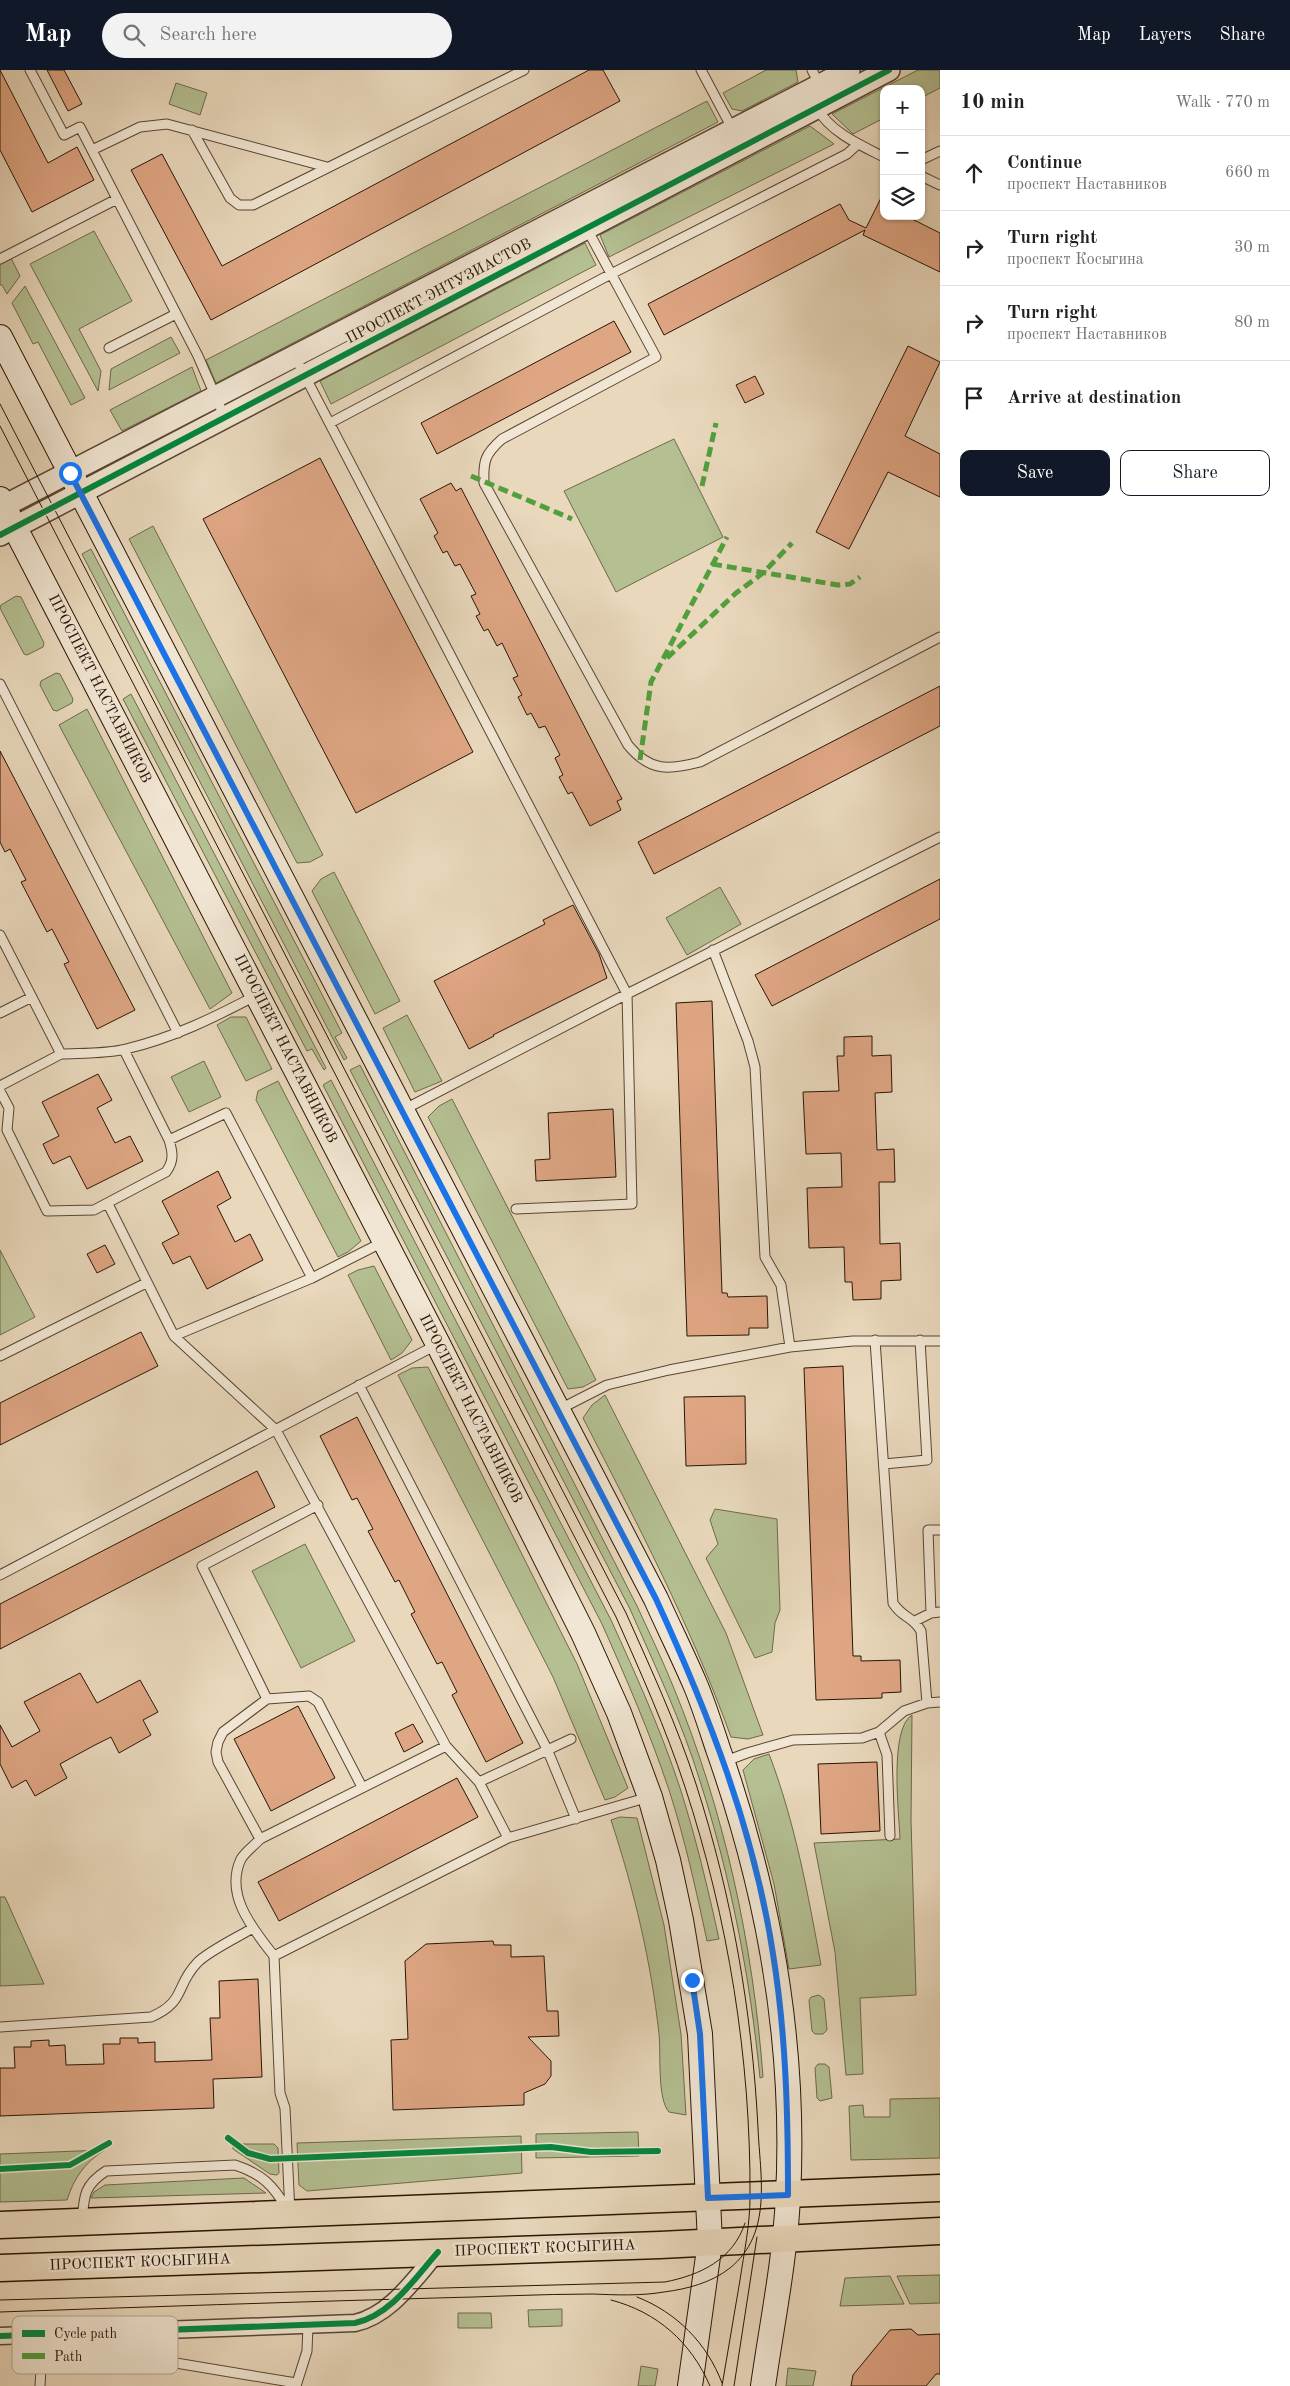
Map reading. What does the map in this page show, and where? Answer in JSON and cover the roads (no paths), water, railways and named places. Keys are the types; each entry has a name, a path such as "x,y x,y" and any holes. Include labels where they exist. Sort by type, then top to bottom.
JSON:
{"main road":[{"path":"0,337 656,1599 696,1686 723,1762 760,1888 773,1952 784,2050 788,2106 788,2195 785,2238 763,2386"},
{"name":"ПРОСПЕКТ НАСТАВНИКОВ","path":"4,515 257,995 438,1344 583,1633 619,1713 650,1797 668,1860 695,1998 700,2034 710,2242 690,2386"},
{"path":"0,2225 940,2188"},
{"name":"ПРОСПЕКТ КОСЫГИНА","path":"0,2268 710,2242 940,2231"}],"street":[{"name":"ПРОСПЕКТ ЭНТУЗИАСТОВ","path":"4,515 225,418 305,376 581,220 737,138 849,70"},
{"name":"ПРОСПЕКТ ЭНТУЗИАСТОВ","path":"817,91 889,70"},
{"name":"ПРОСПЕКТ ЭНТУЗИАСТОВ","path":"76,483 214,398 295,357 581,220"},
{"path":"178,2329 355,2323 371,2319 384,2311 438,2252"}],"lane":[{"path":"30,70 64,135 80,127 198,356 214,398 225,418"},
{"path":"192,130 230,198 239,205 253,205 524,70"},
{"path":"701,70 737,138"},
{"path":"817,91 823,119 858,144 880,155"},
{"path":"92,150 140,127 166,124 327,168"},
{"path":"330,423 611,274 847,154 858,144"},
{"path":"925,158 940,151"},
{"path":"925,178 940,185"},
{"path":"0,259 117,199"},
{"path":"581,220 656,357 502,439 488,450 483,466 484,482 628,746 640,760 658,766 680,767 700,762 940,637"},
{"path":"109,348 176,314"},
{"path":"295,357 628,994 632,1204 516,1209"},
{"path":"0,684 178,1033"},
{"path":"403,1110 713,950 940,838"},
{"path":"0,935 61,1054"},
{"path":"713,950 748,1041 755,1067 765,1257 781,1285 790,1347"},
{"path":"0,1086 61,1054 124,1050 206,1022 257,995"},
{"path":"0,1013 32,996"},
{"path":"0,1091 9,1108 6,1130 47,1211 94,1210 166,1172 172,1164 173,1152 169,1140 124,1050"},
{"path":"169,1140 226,1113 312,1278"},
{"path":"108,1204 174,1336 276,1430 446,1746 478,1782 508,1838"},
{"path":"174,1336 312,1278 385,1241"},
{"path":"0,1356 146,1283"},
{"path":"876,1340 893,1603 900,1615 915,1621 921,1631 926,1703"},
{"path":"558,1411 607,1385 669,1370 790,1347 876,1340 940,1341"},
{"path":"884,1464 927,1460 920,1340"},
{"path":"0,1575 438,1344"},
{"path":"359,1385 547,1749 576,1819"},
{"path":"267,1698 202,1566 318,1505"},
{"path":"915,1621 936,1612 928,1530 940,1530"},
{"path":"260,1839 218,1762 216,1752 223,1732 267,1698 310,1696 318,1702 362,1787"},
{"path":"723,1762 764,1747 793,1740 862,1738 879,1732 904,1711 926,1703 940,1702"},
{"path":"879,1732 887,1755 890,1836"},
{"path":"478,1782 572,1739"},
{"path":"290,2214 285,2108 280,2093 274,1956 253,1928 239,1902 236,1879 242,1857 260,1839 446,1746"},
{"path":"274,1956 508,1838 650,1797"},
{"path":"0,2027 151,2017 166,2011 179,1997 187,1977 197,1962 253,1928"},
{"path":"82,2222 84,2196 92,2180 106,2171 234,2165 251,2170 274,2187 290,2214"},
{"path":"178,2364 296,2384 307,2351 308,2325"}],"tram line":[{"path":"0,404 626,1613 663,1697 681,1740 696,1784 709,1826 730,1911 751,2041 761,2184 761,2203 758,2221 753,2238 744,2254 730,2268 715,2278 673,2291 637,2295 534,2295 0,2312"},
{"path":"0,426 616,1617 670,1744 700,1837 725,1938 734,1989 746,2093 749,2145 749,2218 722,2386"},
{"path":"0,2300 665,2282 691,2275 714,2264 732,2247 740,2236 745,2223"},
{"path":"734,2386 757,2237"},
{"path":"637,2297 665,2311 689,2331 708,2355 722,2383"},
{"path":"611,2300 643,2312 671,2331 693,2356 710,2386"}]}
